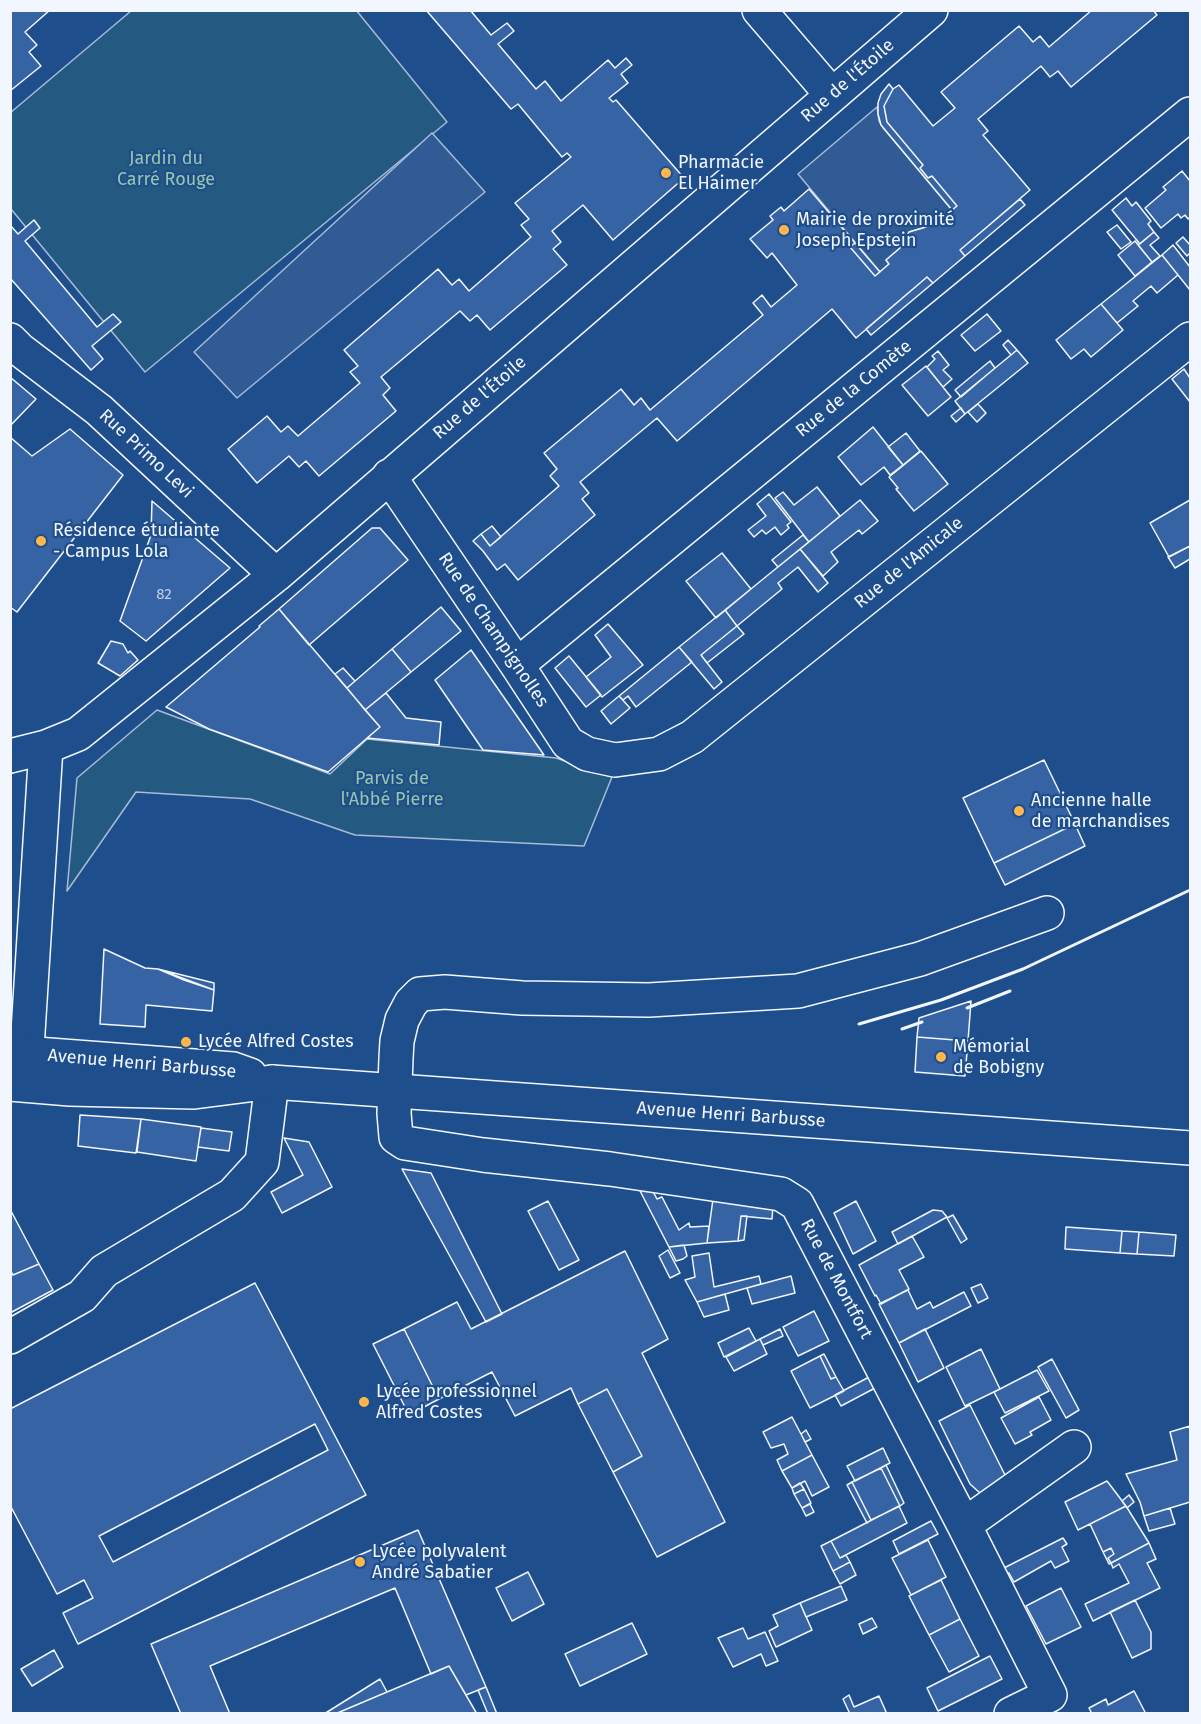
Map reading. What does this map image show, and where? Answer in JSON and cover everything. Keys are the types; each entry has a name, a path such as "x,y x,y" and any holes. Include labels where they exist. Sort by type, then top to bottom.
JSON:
{"street":[{"path":"759,10 832,95"},
{"name":"Rue de l'Étoile","path":"10,756 46,747 78,734 276,575 931,10"},
{"name":"Rue de la Comète","path":"517,664 1191,114"},
{"name":"Rue de l'Amicale","path":"615,760 659,754 692,737 1191,339"},
{"name":"Rue Primo Levi","path":"10,340 99,410 276,575"},
{"name":"Rue de Champignolles","path":"389,476 568,743 588,754 615,760"},
{"path":"18,1069 46,747"},
{"path":"396,1092 398,1041 402,1020 411,1003 420,994 445,992 522,998 649,1000 798,991 920,959 1047,913"},
{"name":"Avenue Henri Barbusse","path":"18,1069 233,1069 272,1082 1191,1148"},
{"path":"10,1337 82,1296 104,1271 232,1195 262,1162 272,1082"},
{"name":"Rue de Montfort","path":"396,1092 394,1113 396,1137 405,1143 781,1194 797,1204 1050,1695 1011,1713"},
{"path":"964,1525 1074,1447"}],"green space":[{"name":"Jardin du Carré Rouge","path":"356,10 447,122 145,372 11,209 10,113 131,11"},
{"name":"Parvis de l'Abbé Pierre","path":"157,710 330,774 367,739 556,758 612,777 584,846 355,835 250,799 136,792 67,891 77,778"}],"shaded area":[{"path":"877,107 879,121 884,129 952,210 943,217 940,214 926,227 909,232 900,248 886,260 889,264 880,272 798,174"},
{"path":"432,133 485,192 237,398 194,352"}],"building":[{"path":"10,10 50,10 25,32 37,45 29,52 41,66 10,91"},
{"path":"426,10 470,10 491,35 507,23 514,31 498,44 536,89 545,81 561,101 608,60 615,68 626,58 632,65 621,74 628,83 609,98 613,102 616,100 684,178 613,240 583,205 552,231 561,242 553,249 567,265 490,330 477,315 470,321 460,311 381,377 390,388 383,395 396,411 319,476 306,461 299,467 289,456 257,483 228,449 267,416 281,432 288,426 298,436 360,383 350,372 358,366 344,350 438,269 452,285 459,279 469,291 531,237 521,225 529,219 515,203 571,157 567,153 562,157 518,104 511,109"},
{"path":"1092,10 1153,10 1157,15 1071,87 1058,71 1050,77 1041,66 978,119 988,131 983,135 1030,190 960,250 965,256 933,283 927,277 856,338 832,309 677,441 657,418 580,482 589,493 582,499 595,515 518,580 505,564 497,570 473,541 481,534 490,546 559,486 550,476 557,469 544,453 621,389 634,405 641,398 650,410 763,315 753,303 762,295 771,307 797,285 772,253 767,258 750,239 773,220 770,216 781,207 784,211 809,189 855,243 850,247 875,276 889,264 886,260 900,248 909,232 926,227 940,214 943,217 957,206 932,176 928,178 920,168 923,165 887,122 884,106 893,89 899,85 933,126 955,108 941,92 1019,26 1033,42 1040,36 1049,47"},
{"path":"889,84 893,89 884,106 887,122 923,165 920,168 928,178 932,176 957,206 952,210 881,125 878,103 881,94"},
{"path":"1182,171 1190,181 1190,217 1188,219 1185,215 1181,218 1178,214 1161,228 1145,208 1166,190 1163,187"},
{"path":"1126,198 1132,206 1136,202 1151,221 1148,224 1154,232 1140,244 1112,210"},
{"path":"1020,199 1025,205 965,256 960,250"},
{"path":"34,220 40,228 25,241 97,327 113,314 121,322 92,346 103,359 91,370 10,278 10,225 18,234"},
{"path":"1117,225 1131,242 1121,249 1107,232"},
{"path":"1154,232 1159,238 1150,245 1160,256 1152,262 1138,245"},
{"path":"1183,237 1190,245 1190,253 1187,256 1176,243"},
{"path":"1135,241 1152,262 1135,276 1118,255"},
{"path":"855,243 880,272 875,276 850,247"},
{"path":"1173,245 1190,267 1190,290 1162,255"},
{"path":"1162,255 1178,275 1157,293 1151,286 1133,301 1138,306 1117,323 1101,304"},
{"path":"927,277 933,283 871,335 866,329"},
{"path":"1101,304 1123,330 1091,357 1084,349 1071,359 1056,340"},
{"path":"987,314 1001,331 975,351 961,335"},
{"path":"1008,340 1017,350 1011,355 1003,345"},
{"path":"1017,350 1028,363 965,414 955,401"},
{"path":"938,351 949,365 943,370 952,379 943,387 927,367 935,359 932,356"},
{"path":"990,361 995,368 961,397 955,390"},
{"path":"926,366 951,397 928,416 902,385"},
{"path":"1184,369 1190,378 1190,402 1172,379"},
{"path":"10,377 36,399 10,426"},
{"path":"978,404 986,413 977,422 968,412"},
{"path":"961,408 965,414 956,422 951,416"},
{"path":"873,427 903,465 890,475 884,467 861,485 838,457"},
{"name":"Résidence étudiante - Campus Lola","path":"70,429 123,475 17,612 10,607 10,437 32,456"},
{"path":"906,433 920,451 903,465 888,447"},
{"path":"921,451 948,484 914,511 889,477"},
{"path":"817,487 840,516 809,542 775,498 783,492 794,505"},
{"path":"769,494 791,522 787,525 789,528 781,535 775,527 766,534 762,530 754,537 748,530 766,516 757,504"},
{"path":"860,500 878,521 862,534 859,530 831,552 838,562 823,576 800,549"},
{"path":"1190,500 1190,546 1169,557 1150,523"},
{"path":"152,501 230,568 146,641 120,621 151,535"},
{"path":"492,526 501,537 490,546 481,534"},
{"path":"372,528 380,528 408,560 309,645 279,609"},
{"path":"803,535 809,542 778,567 772,560"},
{"path":"1190,546 1190,559 1175,568 1168,557"},
{"path":"800,549 828,583 818,592 798,567 778,583 782,589 737,626 725,610"},
{"path":"722,553 751,589 716,618 686,581"},
{"path":"441,607 461,631 411,672 392,649"},
{"path":"279,609 380,727 328,772 209,729 166,707"},
{"path":"725,610 737,626 701,655 722,682 714,689 679,647"},
{"path":"608,624 643,665 602,697 586,677 611,657 595,635"},
{"path":"737,626 744,634 707,663 701,655"},
{"path":"111,641 123,644 128,653 130,651 138,660 120,676 98,663"},
{"path":"679,647 692,662 636,707 628,696 623,700 619,696"},
{"path":"392,649 411,672 365,710 347,688"},
{"path":"471,650 544,755 483,750 435,680"},
{"path":"569,656 601,695 586,707 555,668"},
{"path":"343,668 355,681 347,688 335,674"},
{"path":"386,693 406,718 441,722 439,745 367,738 380,727 365,710"},
{"path":"619,696 630,708 611,724 601,711"},
{"name":"Ancienne halle de marchandises","path":"1044,760 1075,824 994,863 963,798"},
{"path":"1075,824 1085,846 1005,885 994,863"},
{"path":"104,949 145,968 158,969 214,990 212,1011 146,1005 145,1027 100,1024"},
{"path":"158,969 214,983 214,990 184,980"},
{"path":"971,1001 968,1041 917,1037 919,1018"},
{"name":"Mémorial de Bobigny","path":"917,1037 968,1041 965,1076 915,1072"},
{"path":"80,1115 141,1119 136,1153 78,1146"},
{"path":"141,1119 201,1127 196,1161 137,1152"},
{"path":"201,1128 232,1132 229,1151 198,1147"},
{"path":"284,1138 309,1142 332,1187 282,1213 271,1192 303,1175"},
{"path":"402,1169 431,1173 502,1314 486,1322"},
{"path":"638,1187 651,1188 657,1199 662,1197 679,1230 689,1223 690,1227 709,1226 707,1243 669,1247"},
{"path":"713,1199 773,1206 772,1219 741,1216 738,1241 707,1243"},
{"path":"548,1201 579,1260 559,1270 528,1211"},
{"path":"856,1201 876,1241 853,1254 834,1213"},
{"path":"10,1209 39,1264 13,1275 10,1270"},
{"path":"933,1210 942,1211 947,1217 898,1244 892,1232"},
{"path":"953,1215 967,1239 961,1243 947,1218"},
{"path":"741,1216 747,1216 744,1240 738,1241"},
{"path":"1066,1227 1122,1231 1120,1253 1065,1249"},
{"path":"1122,1231 1139,1232 1137,1254 1120,1253"},
{"path":"1139,1232 1176,1235 1174,1256 1137,1254"},
{"path":"912,1236 924,1257 899,1270 909,1289 881,1304 859,1265"},
{"path":"684,1245 687,1256 676,1261 669,1247"},
{"path":"668,1250 680,1273 670,1278 659,1256"},
{"path":"625,1251 668,1339 642,1353 725,1522 657,1557 613,1472 642,1456 607,1389 578,1404 571,1388 515,1416 492,1372 439,1399 404,1329 457,1302 471,1329"},
{"path":"709,1253 714,1287 759,1276 761,1284 697,1302 685,1280 695,1277 692,1256"},
{"path":"39,1264 53,1290 10,1313 10,1270 13,1275"},
{"path":"791,1276 795,1293 752,1304 747,1288"},
{"path":"255,1283 366,1495 78,1644 63,1613 93,1598 84,1580 57,1594 10,1505 10,1409","holes":["315,1424 328,1450 113,1562 99,1536"]},
{"path":"981,1284 988,1298 978,1303 971,1288"},
{"path":"908,1290 917,1309 930,1302 933,1308 964,1292 971,1306 899,1343 879,1304"},
{"path":"725,1294 729,1310 704,1317 697,1302"},
{"path":"814,1311 829,1341 798,1356 783,1327"},
{"path":"749,1328 756,1341 724,1357 718,1343"},
{"path":"404,1329 439,1399 409,1415 373,1344"},
{"path":"780,1329 783,1336 763,1345 760,1339"},
{"path":"925,1329 944,1368 918,1382 899,1343"},
{"path":"760,1339 767,1354 734,1371 726,1357"},
{"path":"981,1349 1000,1389 965,1406 946,1367"},
{"path":"824,1354 836,1377 831,1379 820,1356"},
{"path":"820,1356 831,1379 836,1377 844,1391 810,1408 791,1371"},
{"path":"1052,1359 1079,1410 1066,1418 1038,1367"},
{"path":"1037,1370 1049,1391 1005,1413 994,1392"},
{"path":"871,1376 877,1387 841,1406 835,1395"},
{"path":"607,1389 642,1456 613,1472 578,1404"},
{"path":"1039,1397 1051,1420 1030,1432 1032,1435 1015,1444 1001,1418"},
{"path":"970,1405 1005,1475 980,1493 970,1484 939,1421"},
{"path":"792,1417 812,1455 782,1471 777,1460 788,1454 784,1444 771,1448 763,1432"},
{"path":"1190,1426 1190,1502 1144,1516 1140,1502 1126,1474 1177,1460 1170,1432"},
{"path":"806,1430 811,1439 805,1442 801,1434"},
{"path":"883,1448 890,1463 855,1481 847,1466"},
{"path":"812,1455 829,1487 812,1496 805,1481 792,1488 782,1471"},
{"path":"886,1465 904,1503 900,1506 881,1468"},
{"path":"881,1468 900,1506 871,1520 852,1482"},
{"path":"1107,1481 1126,1506 1078,1530 1065,1502"},
{"path":"852,1482 871,1520 867,1523 847,1485"},
{"path":"800,1483 804,1489 794,1494 792,1488"},
{"path":"804,1489 811,1503 802,1508 794,1494"},
{"path":"1129,1495 1134,1502 1127,1508 1122,1501"},
{"path":"810,1504 814,1512 806,1516 802,1508"},
{"path":"899,1506 907,1523 840,1558 831,1541"},
{"path":"1126,1506 1149,1543 1111,1563 1108,1558 1114,1554 1111,1548 1103,1552 1090,1524"},
{"path":"1170,1508 1175,1524 1149,1531 1144,1516"},
{"path":"931,1521 938,1534 899,1554 893,1541"},
{"path":"418,1530 486,1687 466,1695 449,1666 431,1674 395,1588 210,1666 230,1714 181,1714 151,1644"},
{"path":"1063,1538 1067,1544 1062,1547 1069,1561 1055,1568 1051,1561 1014,1582 1009,1573 1005,1575 1002,1569"},
{"path":"928,1540 946,1577 911,1595 892,1558"},
{"path":"831,1541 840,1558 846,1555 850,1562 833,1571 821,1546"},
{"path":"1149,1543 1156,1559 1147,1563 1160,1588 1093,1621 1085,1604 1129,1583 1119,1564 1113,1568 1111,1563"},
{"path":"1111,1548 1114,1554 1108,1558 1111,1563 1109,1564 1103,1552"},
{"path":"850,1562 856,1575 840,1584 833,1571"},
{"path":"528,1572 544,1604 512,1621 496,1588"},
{"path":"941,1580 960,1619 929,1635 909,1596"},
{"path":"841,1586 847,1600 806,1617 800,1603"},
{"path":"1061,1588 1081,1627 1046,1644 1026,1606"},
{"path":"1135,1600 1151,1632 1151,1649 1132,1658 1110,1612"},
{"path":"800,1603 812,1630 776,1647 769,1631 778,1626 773,1615"},
{"path":"872,1618 877,1627 863,1634 859,1624"},
{"path":"960,1619 979,1656 949,1672 929,1635"},
{"path":"632,1623 647,1654 580,1686 565,1654"},
{"path":"743,1628 748,1639 765,1632 778,1661 766,1666 761,1654 733,1667 718,1638"},
{"path":"54,1650 63,1667 32,1686 21,1669"},
{"path":"990,1656 1002,1679 938,1711 927,1688"},
{"path":"449,1666 477,1714 335,1714 387,1692"},
{"path":"380,1679 387,1692 335,1714 324,1714"},
{"path":"486,1687 497,1714 488,1714 478,1690"},
{"path":"1134,1691 1146,1714 1092,1714 1089,1708 1106,1699 1108,1705"},
{"path":"849,1695 854,1707 879,1696 887,1714 850,1714 843,1699"}],"wall":[{"path":"859,1024 941,1000 1023,969 1190,890"},
{"path":"967,1008 1010,991"},
{"path":"902,1029 922,1022"}],"place":[{"name":"Pharmacie El Haimer","path":"666,173"},
{"name":"Mairie de proximité Joseph Epstein","path":"784,230"},
{"name":"Résidence étudiante - Campus Lola","path":"41,541"},
{"name":"Ancienne halle de marchandises","path":"1019,811"},
{"name":"Lycée Alfred Costes","path":"186,1042"},
{"name":"Mémorial de Bobigny","path":"941,1057"},
{"name":"Lycée professionnel Alfred Costes","path":"364,1402"},
{"name":"Lycée polyvalent André Sabatier","path":"360,1562"}]}
